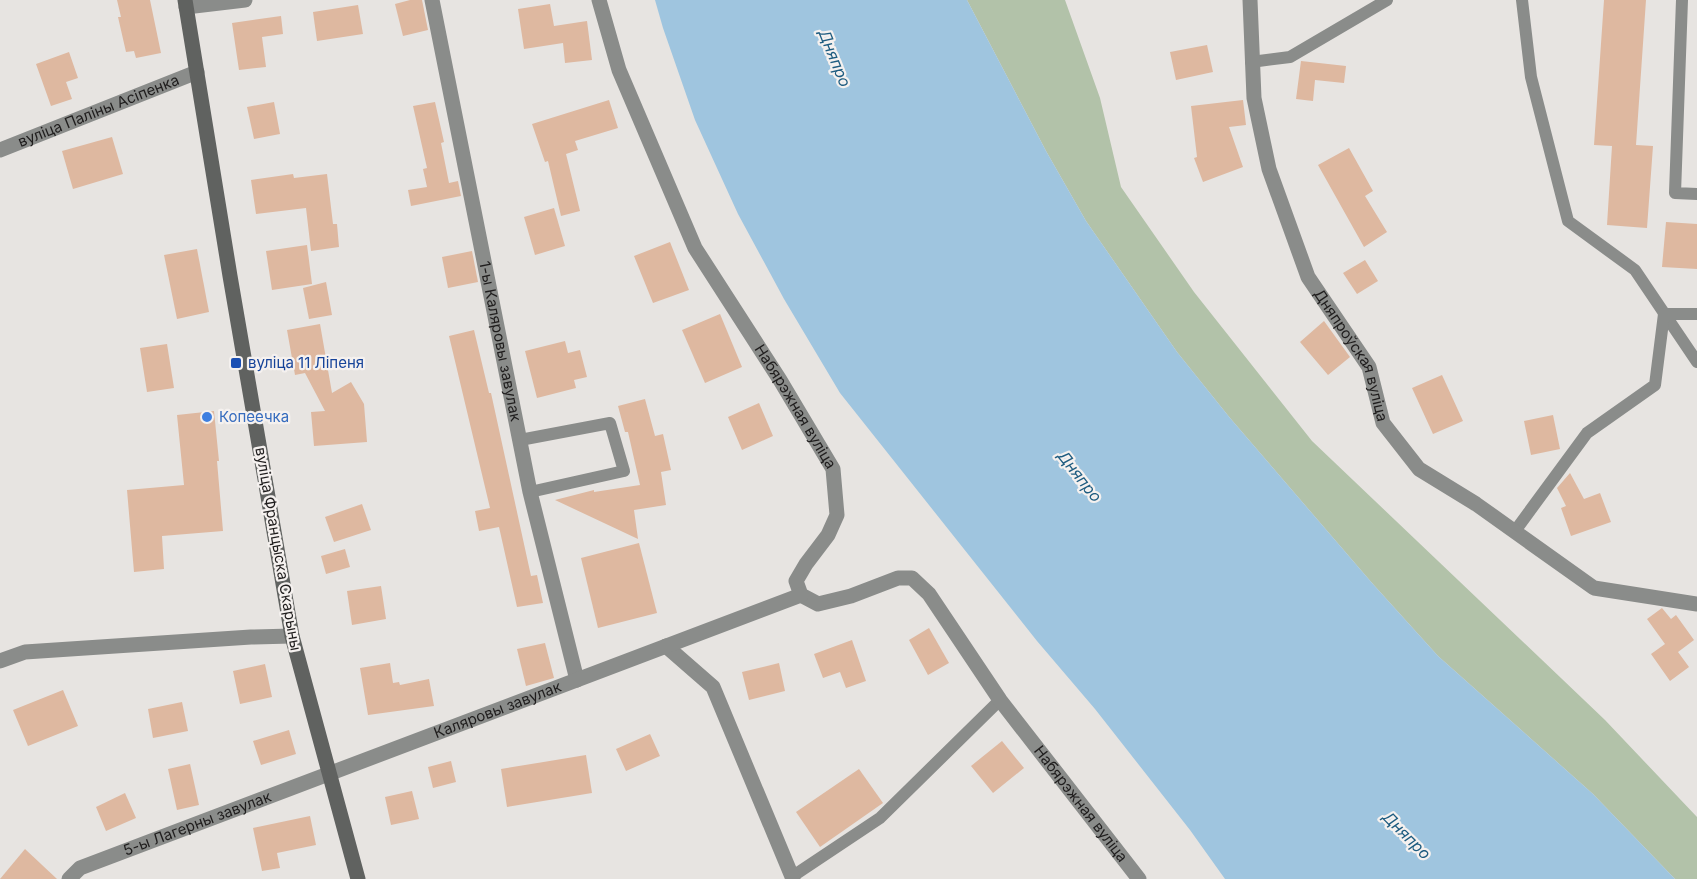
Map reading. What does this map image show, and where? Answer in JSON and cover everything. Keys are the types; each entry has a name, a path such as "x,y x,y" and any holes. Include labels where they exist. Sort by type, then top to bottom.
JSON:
{"main road":[{"name":"вуліца Францыска Скарыны","path":"186,3 292,636 358,879"}],"street":[{"path":"186,3 245,0"},
{"name":"1-ы Каляровы завулак","path":"432,0 530,492 577,680"},
{"name":"Набярэжная вуліца","path":"599,0 619,70 695,248 780,380 833,469 837,514 828,535 796,581 801,595 818,604 851,596 898,578 912,578 928,594 1000,700 1139,879"},
{"name":"Дняпроўская вуліца","path":"1250,0 1254,98 1269,169 1308,277 1369,367 1383,423 1419,469 1515,531 1594,588 1697,604"},
{"name":"вуліца Паліны Асіпенка","path":"0,150 197,72"},
{"name":"Каляровы завулак","path":"329,773 801,595"},
{"path":"0,661 25,652 292,636"},
{"path":"666,646 713,687 793,877"},
{"name":"5-ы Лагерны завулак","path":"69,879 80,868 329,773"}],"lane":[{"path":"1251,62 1290,57 1387,0"},
{"path":"1522,0 1532,77 1568,221 1635,270 1697,363"},
{"path":"1682,0 1675,193 1697,194"},
{"path":"1664,314 1697,314"},
{"path":"1515,531 1587,433 1655,385 1664,314"},
{"path":"520,440 610,423 624,471 530,492"},
{"path":"793,877 880,818 1000,700"}],"green space":[{"path":"967,0 1065,0 1100,98 1121,187 1194,292 1312,441 1605,720 1697,817 1697,879 1675,879 1593,794 1438,656 1230,418 1177,352 1086,221 1046,151"}],"water":[{"name":"Дняпро","path":"655,0 967,0 1046,151 1086,221 1177,352 1230,418 1438,656 1593,794 1675,879 1225,879 1190,830 1095,709 1037,641 840,393 784,299 738,214 695,120"}],"building":[{"path":"117,0 150,0 161,53 136,58 134,51 126,52 118,17 121,17"},
{"path":"422,0 428,30 403,36 395,4"},
{"path":"1604,0 1646,0 1636,145 1653,146 1647,228 1607,225 1612,146 1594,145"},
{"path":"550,4 554,26 587,21 592,60 565,63 563,43 524,49 518,9"},
{"path":"358,5 363,34 317,41 313,12"},
{"path":"281,16 283,34 262,37 266,67 239,70 232,23"},
{"path":"1207,45 1213,72 1176,80 1170,52"},
{"path":"69,52 78,78 66,82 72,99 51,106 36,64"},
{"path":"1301,61 1346,66 1344,83 1315,80 1313,101 1296,99"},
{"path":"609,100 618,128 575,141 578,150 566,154 580,211 561,216 548,161 545,162 532,124"},
{"path":"1243,100 1246,125 1229,127 1243,167 1203,182 1194,158 1197,157 1191,106"},
{"path":"274,102 280,134 254,139 247,107"},
{"path":"435,102 444,142 441,143 449,183 458,181 461,196 411,206 408,190 427,187 423,169 427,168 413,106"},
{"path":"112,137 123,174 73,189 62,151"},
{"path":"1349,148 1373,191 1365,196 1387,232 1364,247 1318,165"},
{"path":"293,174 294,178 327,174 333,224 337,224 339,247 311,251 306,208 256,214 251,180"},
{"path":"554,208 565,246 535,255 524,217"},
{"path":"1666,222 1697,224 1697,269 1662,267"},
{"path":"670,242 689,290 653,303 634,256"},
{"path":"307,245 312,284 272,290 266,251"},
{"path":"197,249 209,312 177,319 164,255"},
{"path":"472,251 478,282 448,288 442,257"},
{"path":"1365,260 1378,281 1357,294 1343,273"},
{"path":"326,282 332,315 309,319 303,288"},
{"path":"720,314 742,367 705,383 682,330"},
{"path":"1324,321 1350,357 1328,375 1300,342"},
{"path":"320,324 332,393 351,382 364,404 367,442 314,446 311,412 325,411 305,373 295,375 287,330"},
{"path":"474,330 489,393 491,393 531,576 537,575 543,603 517,607 499,527 479,531 475,511 490,508 449,336"},
{"path":"565,341 568,353 580,350 587,377 574,380 576,388 537,398 525,351"},
{"path":"167,344 174,388 147,392 140,348"},
{"path":"1442,375 1463,421 1433,434 1412,388"},
{"path":"645,399 655,436 663,434 671,470 661,472 666,505 634,510 638,539 555,500 594,490 594,492 640,485 628,432 625,432 618,406"},
{"path":"759,403 773,436 742,450 728,417"},
{"path":"214,411 223,531 162,536 164,569 134,572 127,490 184,485 177,415"},
{"path":"1553,415 1560,449 1531,455 1524,421"},
{"path":"1570,473 1584,499 1600,493 1611,522 1571,536 1561,508 1566,506 1557,488"},
{"path":"362,504 371,530 334,542 325,517"},
{"path":"639,543 657,613 598,628 581,558"},
{"path":"345,549 350,567 326,574 321,556"},
{"path":"381,586 386,619 352,625 347,591"},
{"path":"1662,608 1671,619 1676,615 1694,640 1678,652 1689,667 1670,681 1651,654 1665,644 1647,619"},
{"path":"929,628 949,663 928,675 909,640"},
{"path":"852,640 866,681 846,688 840,672 823,678 814,654"},
{"path":"545,643 554,678 526,686 517,649"},
{"path":"390,663 393,683 399,682 400,685 429,679 434,706 368,715 360,668"},
{"path":"779,663 785,691 749,700 742,672"},
{"path":"265,664 272,697 240,704 233,671"},
{"path":"63,690 78,726 28,746 13,710"},
{"path":"182,702 188,731 153,738 148,709"},
{"path":"289,730 296,754 261,765 253,741"},
{"path":"650,734 660,756 626,771 616,749"},
{"path":"1002,741 1024,768 993,793 971,766"},
{"path":"586,755 592,793 507,807 501,769"},
{"path":"451,761 456,782 433,788 428,767"},
{"path":"190,764 199,805 177,810 168,769"},
{"path":"859,769 883,803 820,847 796,812"},
{"path":"412,791 419,819 391,825 385,797"},
{"path":"125,793 136,818 106,831 96,807"},
{"path":"310,816 316,845 277,853 280,868 262,871 253,828"},
{"path":"25,849 57,879 0,879"}],"place":[{"name":"вуліца 11 Ліпеня","path":"236,363"},
{"name":"Копеечка","path":"207,417"}]}
